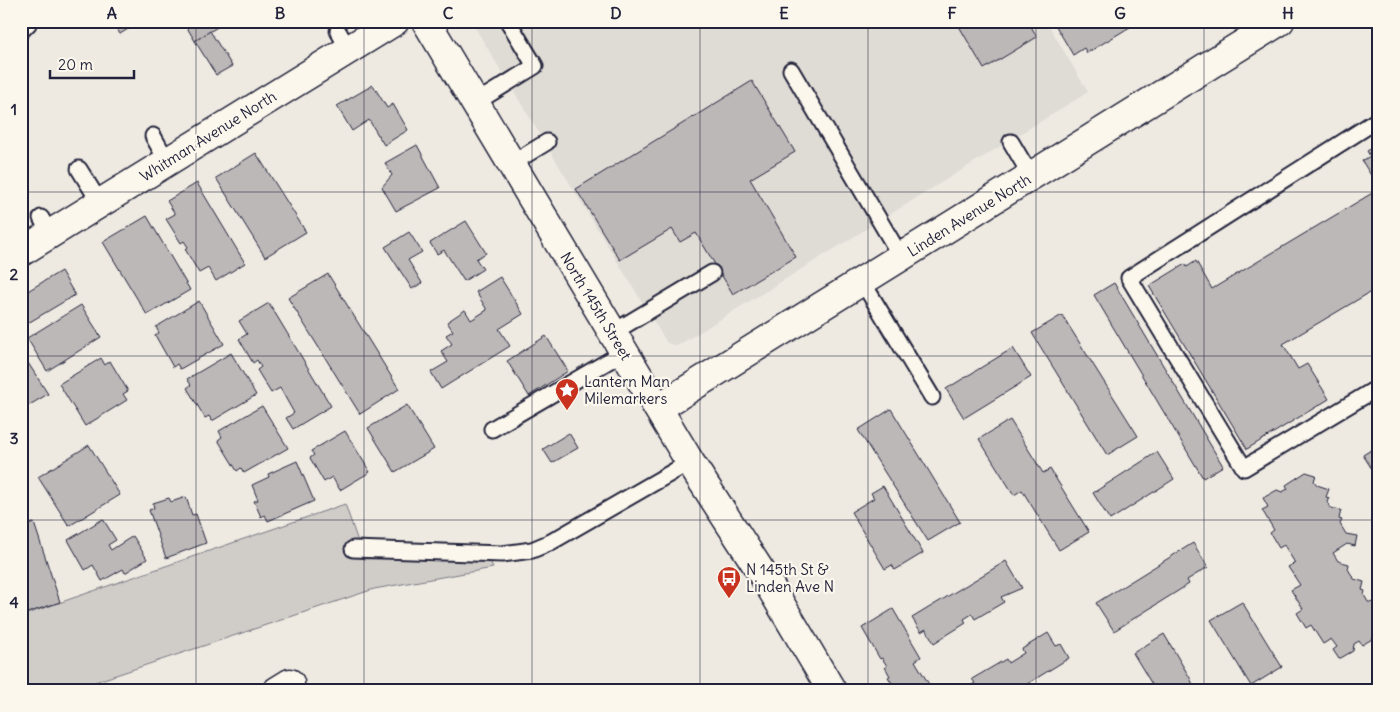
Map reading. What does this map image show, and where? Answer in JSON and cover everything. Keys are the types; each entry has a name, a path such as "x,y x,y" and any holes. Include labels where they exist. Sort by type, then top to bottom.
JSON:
{"street":[{"name":"Whitman Avenue North","path":"21,252 46,226 100,203 167,161 343,40 395,21"},
{"name":"North 145th Street","path":"426,21 690,462 765,578 832,691"},
{"name":"Linden Avenue North","path":"658,408 1280,21"}],"lane":[{"path":"21,31 28,24 27,21"},
{"path":"475,103 536,66 508,21"},
{"path":"791,70 901,257"},
{"path":"1379,118 1129,278 1244,468 1379,386"},
{"path":"153,136 167,161"},
{"path":"511,164 547,142"},
{"path":"1011,142 1031,176"},
{"path":"79,169 100,203"},
{"path":"492,429 618,342 712,272"},
{"path":"862,281 932,397"},
{"path":"352,549 502,554 525,551 551,542 690,462"}],"shaded area":[{"path":"471,21 1046,21 1088,92 677,346 667,343"},
{"path":"345,504 364,559 488,555 493,568 374,589 68,691 21,691 21,616"}],"building":[{"path":"112,21 141,21 120,34"},
{"path":"183,21 227,21 195,41"},
{"path":"956,21 1028,21 1037,37 984,69"},
{"path":"1053,21 1133,21 1135,24 1087,53 1084,48 1073,55"},
{"path":"210,31 232,66 216,75 195,41"},
{"path":"752,81 795,152 750,179 796,257 733,294 696,233 680,242 672,229 620,260 576,189"},
{"path":"373,85 387,108 393,104 408,130 384,145 369,120 352,131 337,106"},
{"path":"1379,144 1379,188 1362,161 1370,156 1367,151"},
{"path":"417,145 440,188 396,211 382,187 392,175 385,163"},
{"path":"256,153 306,232 265,257 216,178"},
{"path":"197,183 245,263 216,281 208,268 199,273 185,249 188,247 184,241 181,243 166,219 175,214 167,201"},
{"path":"1379,189 1379,287 1283,344 1298,369 1307,364 1329,399 1247,449 1149,286 1185,264 1187,267 1196,261 1212,289"},
{"path":"147,216 190,290 147,315 103,242"},
{"path":"466,221 486,253 476,259 483,269 464,281 444,250 437,254 430,243"},
{"path":"409,232 422,252 408,260 422,283 412,289 385,247"},
{"path":"61,271 75,295 23,326 21,295"},
{"path":"328,274 399,389 360,414 288,298"},
{"path":"500,277 523,314 499,329 510,346 441,389 431,372 448,362 441,351 452,344 446,335 453,331 447,322 465,310 471,320 487,310 476,292"},
{"path":"1114,283 1223,466 1203,478 1094,295"},
{"path":"199,301 224,344 180,369 177,364 173,367 155,335 159,333 156,327"},
{"path":"269,303 331,406 293,429 286,418 294,413 280,388 271,393 257,370 261,367 257,360 253,363 239,339 247,334 239,321"},
{"path":"81,305 101,337 47,371 27,338"},
{"path":"1062,315 1138,436 1107,455 1032,333"},
{"path":"546,336 568,371 529,396 507,361"},
{"path":"1013,348 1031,377 964,418 946,389"},
{"path":"21,352 48,394 21,410"},
{"path":"231,353 256,395 212,421 209,416 205,418 187,388 191,385 187,379"},
{"path":"101,358 105,365 110,361 128,391 123,394 127,400 85,426 59,384"},
{"path":"407,405 434,449 395,472 368,428"},
{"path":"262,406 288,448 244,473 241,468 237,471 218,440 222,437 219,431"},
{"path":"891,409 960,522 928,541 858,430"},
{"path":"1010,420 1043,473 1050,469 1089,532 1059,550 1022,490 1014,495 979,439"},
{"path":"1379,428 1379,441 1373,431"},
{"path":"345,431 370,472 340,490 332,477 324,482 310,458 314,455 311,451"},
{"path":"569,433 578,448 552,463 543,449"},
{"path":"89,445 120,495 69,526 38,477"},
{"path":"1379,445 1379,480 1363,455"},
{"path":"1157,452 1174,479 1110,520 1093,493"},
{"path":"297,461 314,501 268,521 265,515 261,517 254,501 258,500 252,485 269,477 268,474"},
{"path":"1306,472 1316,475 1314,481 1317,485 1329,489 1326,497 1329,498 1327,502 1331,508 1341,510 1339,519 1342,520 1340,524 1346,534 1357,536 1355,546 1347,544 1333,553 1338,561 1349,564 1348,569 1354,579 1364,582 1362,590 1365,591 1364,595 1368,602 1377,603 1375,612 1378,613 1376,617 1379,622 1379,635 1362,645 1359,641 1354,644 1353,651 1339,659 1333,650 1337,647 1331,639 1323,644 1311,625 1306,628 1297,613 1303,609 1291,590 1300,585 1288,567 1295,563 1284,545 1279,548 1270,533 1274,530 1262,510 1268,507 1263,498 1277,490 1282,492 1288,489 1286,485"},
{"path":"883,486 923,553 895,570 892,565 885,569 851,512 874,498 871,493"},
{"path":"186,497 192,515 196,514 206,543 166,558 149,510 154,508 153,503 169,498 171,502"},
{"path":"103,519 116,540 108,545 111,550 133,536 147,559 125,573 123,569 102,581 93,565 85,570 68,540"},
{"path":"34,523 60,602 21,615 21,527"},
{"path":"1193,543 1208,567 1187,580 1189,584 1114,631 1096,603"},
{"path":"1006,561 1022,588 1001,597 1004,602 975,619 972,614 964,619 966,623 934,643 926,629 921,632 912,618"},
{"path":"1242,602 1282,667 1251,686 1211,620"},
{"path":"893,609 921,657 915,661 933,691 897,691 888,677 890,676 885,667 887,666 882,658 880,659 862,628"},
{"path":"1048,633 1056,646 1061,644 1069,658 1016,691 962,691 975,683 972,679 1006,659 1008,663 1024,653 1022,649"},
{"path":"1164,634 1196,691 1156,691 1133,653"}],"place":[{"name":"Lantern Man Milemarkers","path":"567,411"},
{"name":"N 145th St & Linden Ave N","path":"729,599"}]}
